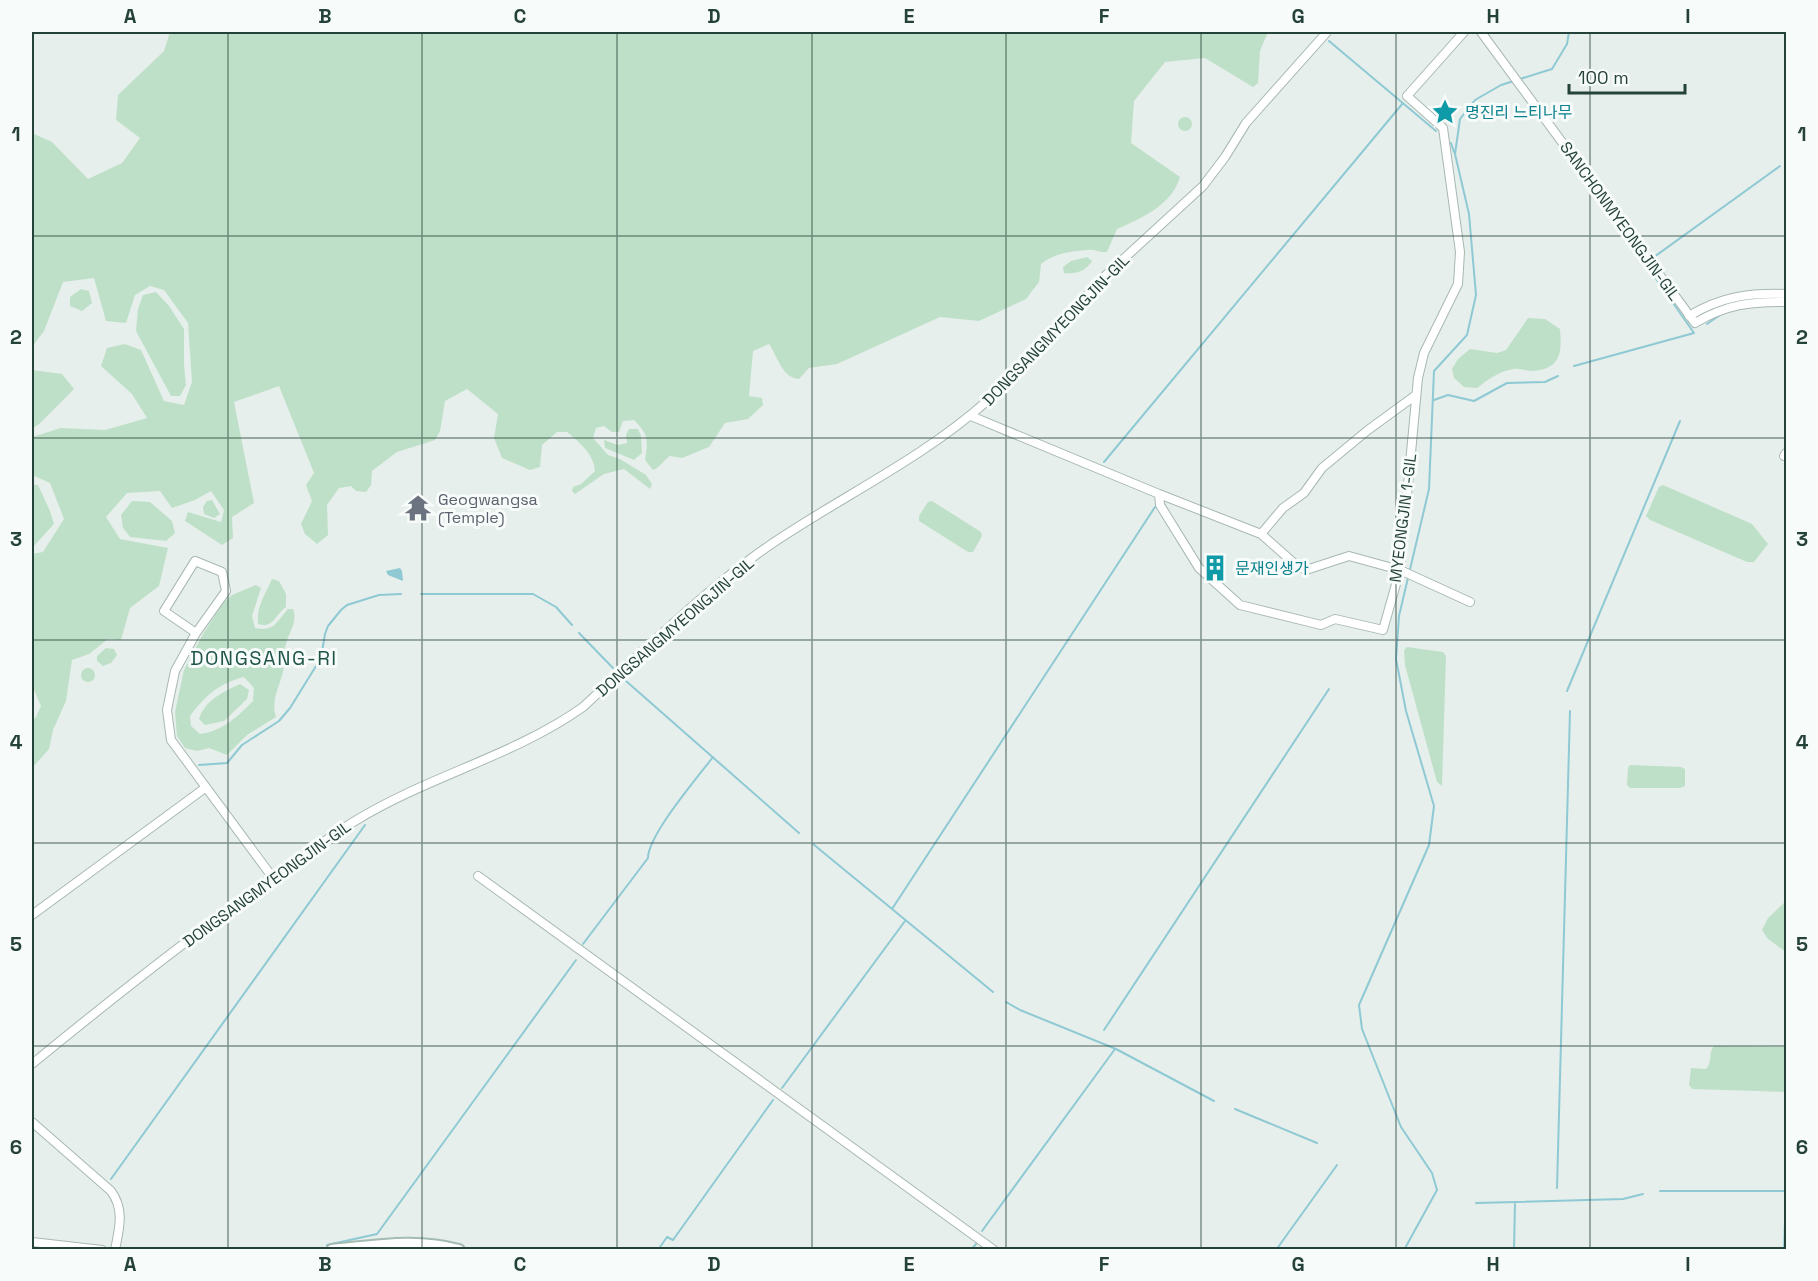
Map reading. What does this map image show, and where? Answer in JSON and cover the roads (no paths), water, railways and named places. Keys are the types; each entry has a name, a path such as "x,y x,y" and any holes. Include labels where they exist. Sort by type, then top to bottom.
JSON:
{"main road":[{"path":"332,1250 411,1243 435,1244 459,1250"}],"street":[{"name":"DONGSANGMYEONGJIN-GIL","path":"32,1064 145,973 356,820 428,782 536,736 570,716 583,707 730,575 769,546 938,441 971,416 1106,275 1203,186 1225,157 1246,123 1327,32"},
{"name":"MYEONGJIN 1-GIL","path":"1160,494 1160,505 1199,568 1240,604 1322,626 1335,619 1383,630 1400,570 1416,395 1424,353 1458,284 1460,252 1443,128 1407,96 1464,32"},
{"name":"SANCHONMYEONGJIN-GIL","path":"1481,32 1695,323 1713,312 1735,305 1786,302"},
{"path":"1689,316 1725,299 1757,293 1786,294"},
{"path":"1261,534 1283,508 1304,493 1322,468 1416,395"},
{"path":"971,416 1261,534 1295,564 1306,570 1349,556 1400,570 1470,602"},
{"path":"196,633 164,611 195,561 222,572 226,591 196,633 175,671 167,710 171,740 273,878"},
{"path":"32,915 205,788"},
{"path":"478,876 994,1250"},
{"path":"32,1122 111,1191 117,1199 120,1222 114,1250"},
{"path":"32,1242 102,1250"}],"water":[{"path":"400,568 403,581 388,575 386,571"}],"waterway":[{"path":"1404,1250 1437,1190 1432,1173 1401,1127 1362,1029 1359,1005 1429,845 1434,806 1406,711 1396,659 1399,616 1429,489 1434,371 1467,335 1476,295 1469,214 1455,154 1460,119 1475,100 1501,85 1552,69 1567,44 1569,32"},
{"path":"1329,41 1436,131"},
{"path":"1104,462 1403,103"},
{"path":"1451,143 1454,152"},
{"path":"1654,257 1780,166"},
{"path":"1574,366 1694,333 1645,263"},
{"path":"1707,324 1720,315"},
{"path":"1434,400 1448,395 1474,401 1507,383 1545,382 1558,376"},
{"path":"1567,691 1680,421"},
{"path":"892,909 1155,507"},
{"path":"199,765 227,763 242,745 279,721 290,708 321,658 328,626 341,610 347,605 379,595 401,594"},
{"path":"421,594 533,594 556,607 572,625"},
{"path":"579,633 613,668"},
{"path":"626,681 799,833"},
{"path":"1104,1030 1329,689"},
{"path":"1557,1188 1570,711"},
{"path":"583,944 648,858 650,848 665,821 713,757"},
{"path":"111,1179 365,825"},
{"path":"813,844 993,992"},
{"path":"782,1088 905,921"},
{"path":"327,1245 377,1234 576,960"},
{"path":"1006,1002 1020,1010 1116,1049 1214,1101"},
{"path":"982,1231 1115,1049"},
{"path":"658,1250 667,1237 673,1240 773,1100"},
{"path":"1235,1109 1317,1143"},
{"path":"1276,1250 1337,1165"},
{"path":"1660,1191 1786,1191"},
{"path":"1784,1250 1786,1192"},
{"path":"1476,1203 1623,1199 1643,1194"},
{"path":"1514,1250 1515,1202"},
{"path":"971,1250 976,1244"}],"place":[{"name":"명진리 느티나무","path":"1445,112"},
{"name":"Geogwangsa (Temple)","path":"418,508"},
{"name":"문재인생가","path":"1215,568"}],"district":[{"name":"DONGSANG-RI","path":"264,658"}]}
